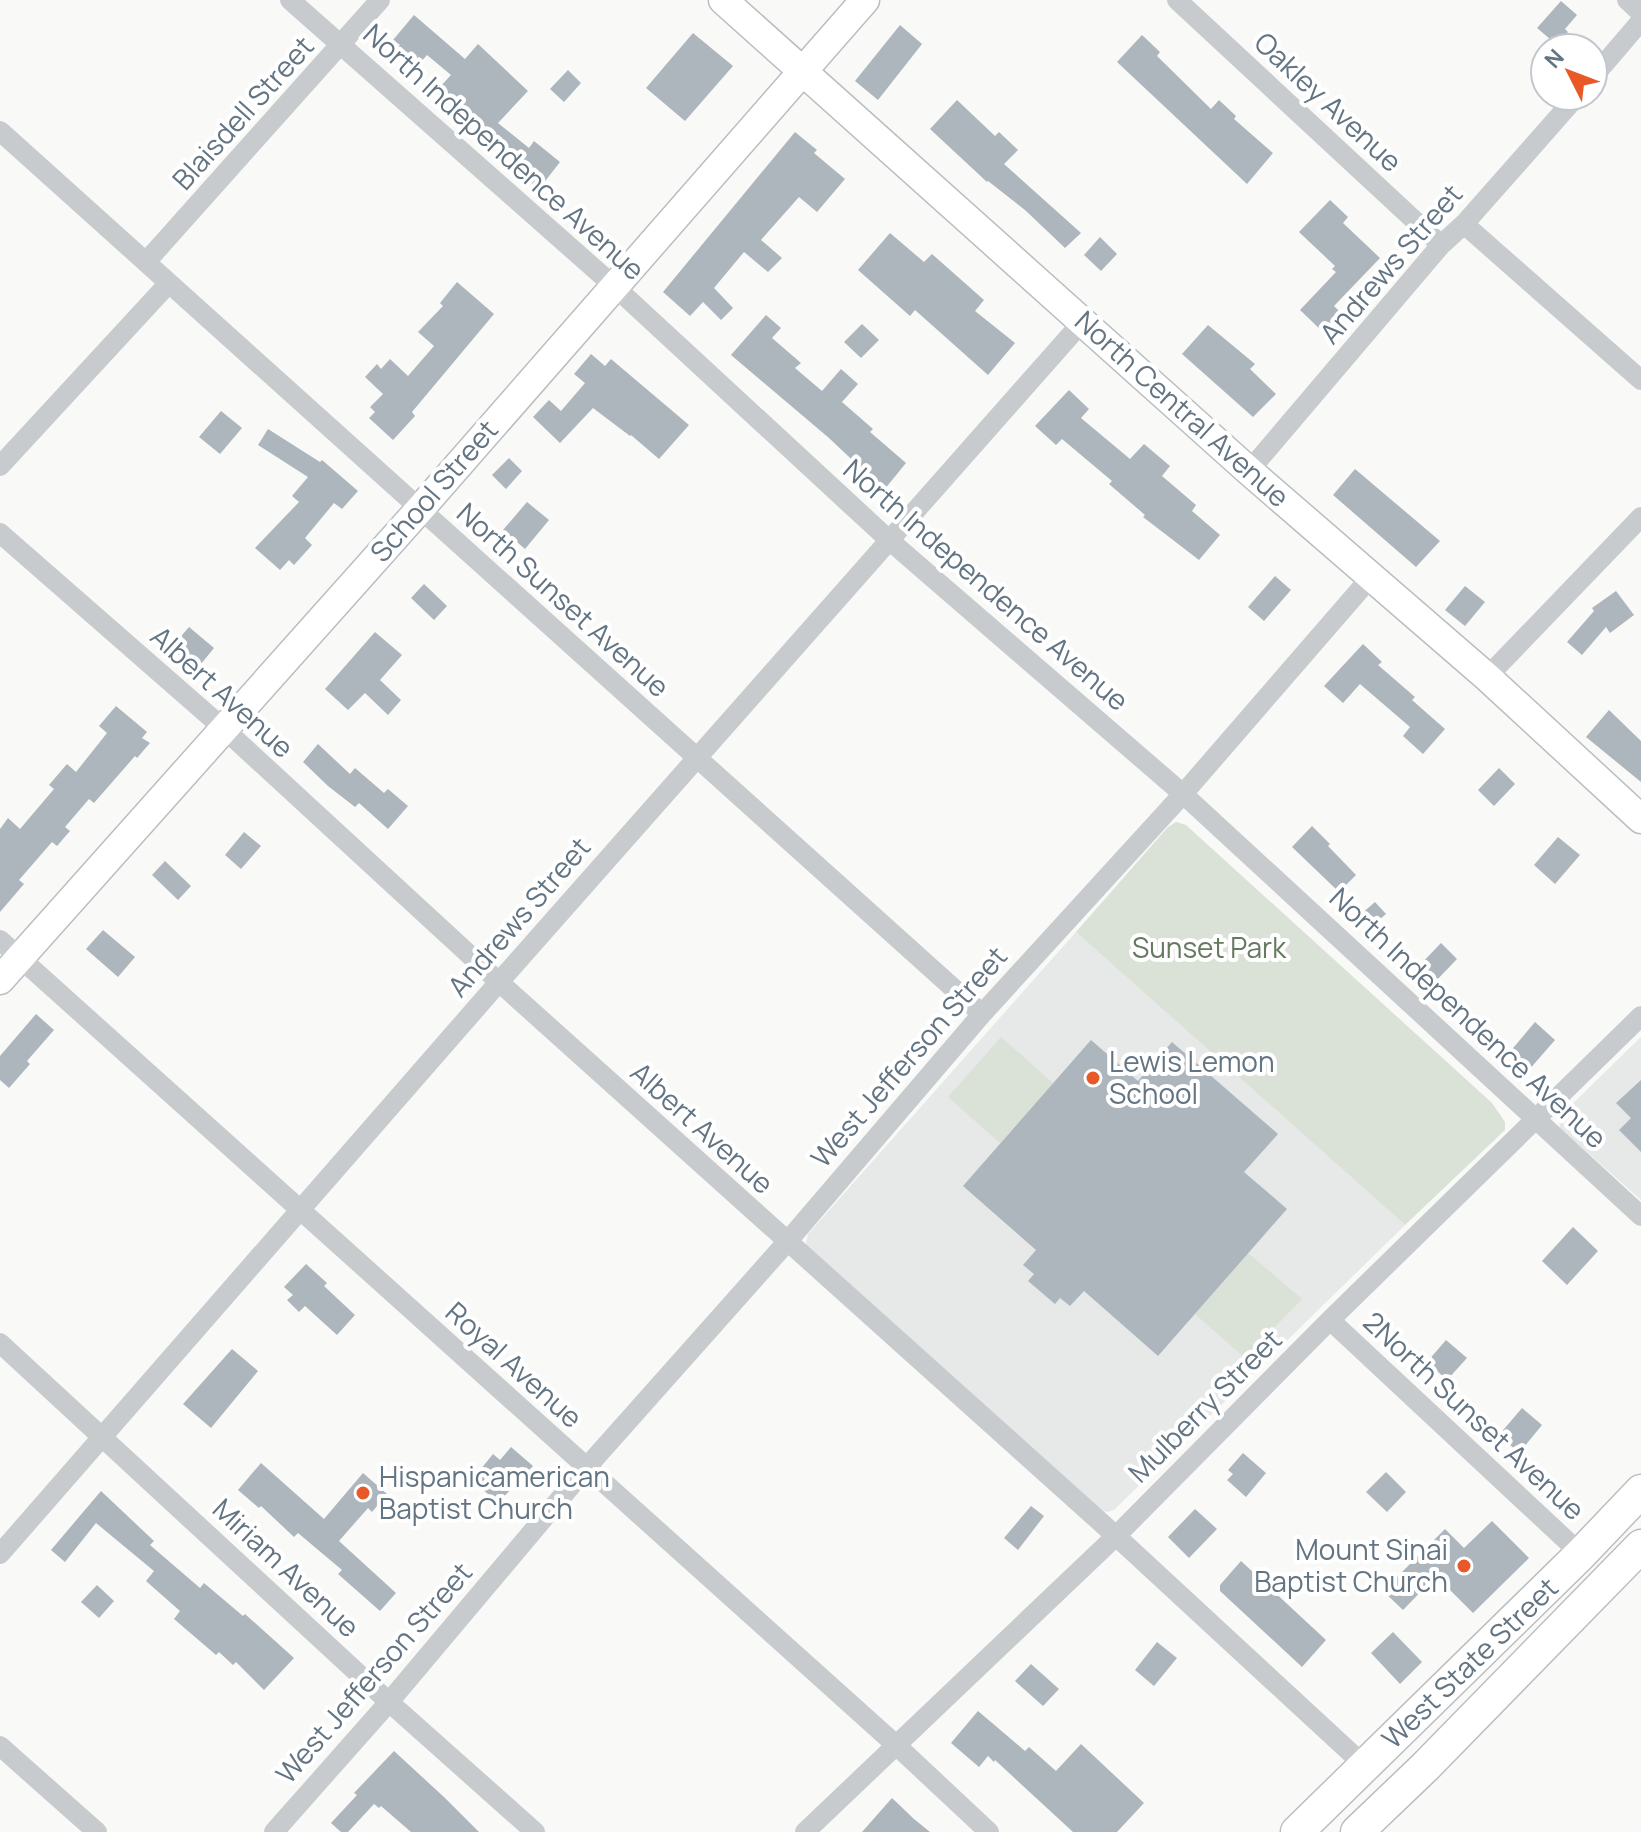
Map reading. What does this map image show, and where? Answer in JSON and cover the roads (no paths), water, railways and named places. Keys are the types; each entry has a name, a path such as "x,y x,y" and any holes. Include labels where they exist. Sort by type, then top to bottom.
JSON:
{"main road":[{"name":"North Central Avenue","path":"723,0 1084,320 1249,471 1487,677 1641,819"},
{"name":"School Street","path":"0,980 10,949 223,728 420,509 865,0"},
{"name":"West State Street","path":"1297,1832 1581,1554 1641,1491"},
{"name":"West State Street","path":"1357,1832 1425,1767 1641,1546"}],"street":[{"name":"North Independence Avenue","path":"290,0 614,286 889,540 1183,794 1641,1216"},
{"name":"Blaisdell Street","path":"146,262 380,0"},
{"name":"Oakley Avenue","path":"1177,0 1441,245"},
{"path":"1627,0 1641,13"},
{"path":"1609,58 1641,21"},
{"name":"Andrews Street","path":"1249,471 1441,245 1464,224 1563,112"},
{"name":"North Sunset Avenue","path":"0,131 982,1014"},
{"path":"1464,224 1641,380"},
{"path":"0,466 169,283"},
{"name":"Andrews Street","path":"0,1554 499,982 1084,320"},
{"path":"1487,677 1641,517"},
{"name":"Albert Avenue","path":"0,533 223,728 499,982 1116,1536 1365,1766"},
{"name":"West Jefferson Street","path":"274,1832 982,1014 1183,794 1371,577"},
{"name":"Royal Avenue","path":"10,949 989,1832"},
{"name":"Mulberry Street","path":"805,1832 1116,1536 1330,1320 1641,1016"},
{"name":"2North Sunset Avenue","path":"1330,1320 1581,1554"},
{"name":"Miriam Avenue","path":"0,1343 389,1702 535,1832"},
{"path":"0,1746 97,1832"}],"place":[{"name":"Lewis Lemon School","path":"1093,1078"},
{"name":"Hispanicamerican Baptist Church","path":"363,1493"},
{"name":"Mount Sinai Baptist Church","path":"1464,1566"}],"park label":[{"name":"Sunset Park","path":"1209,948"}]}
